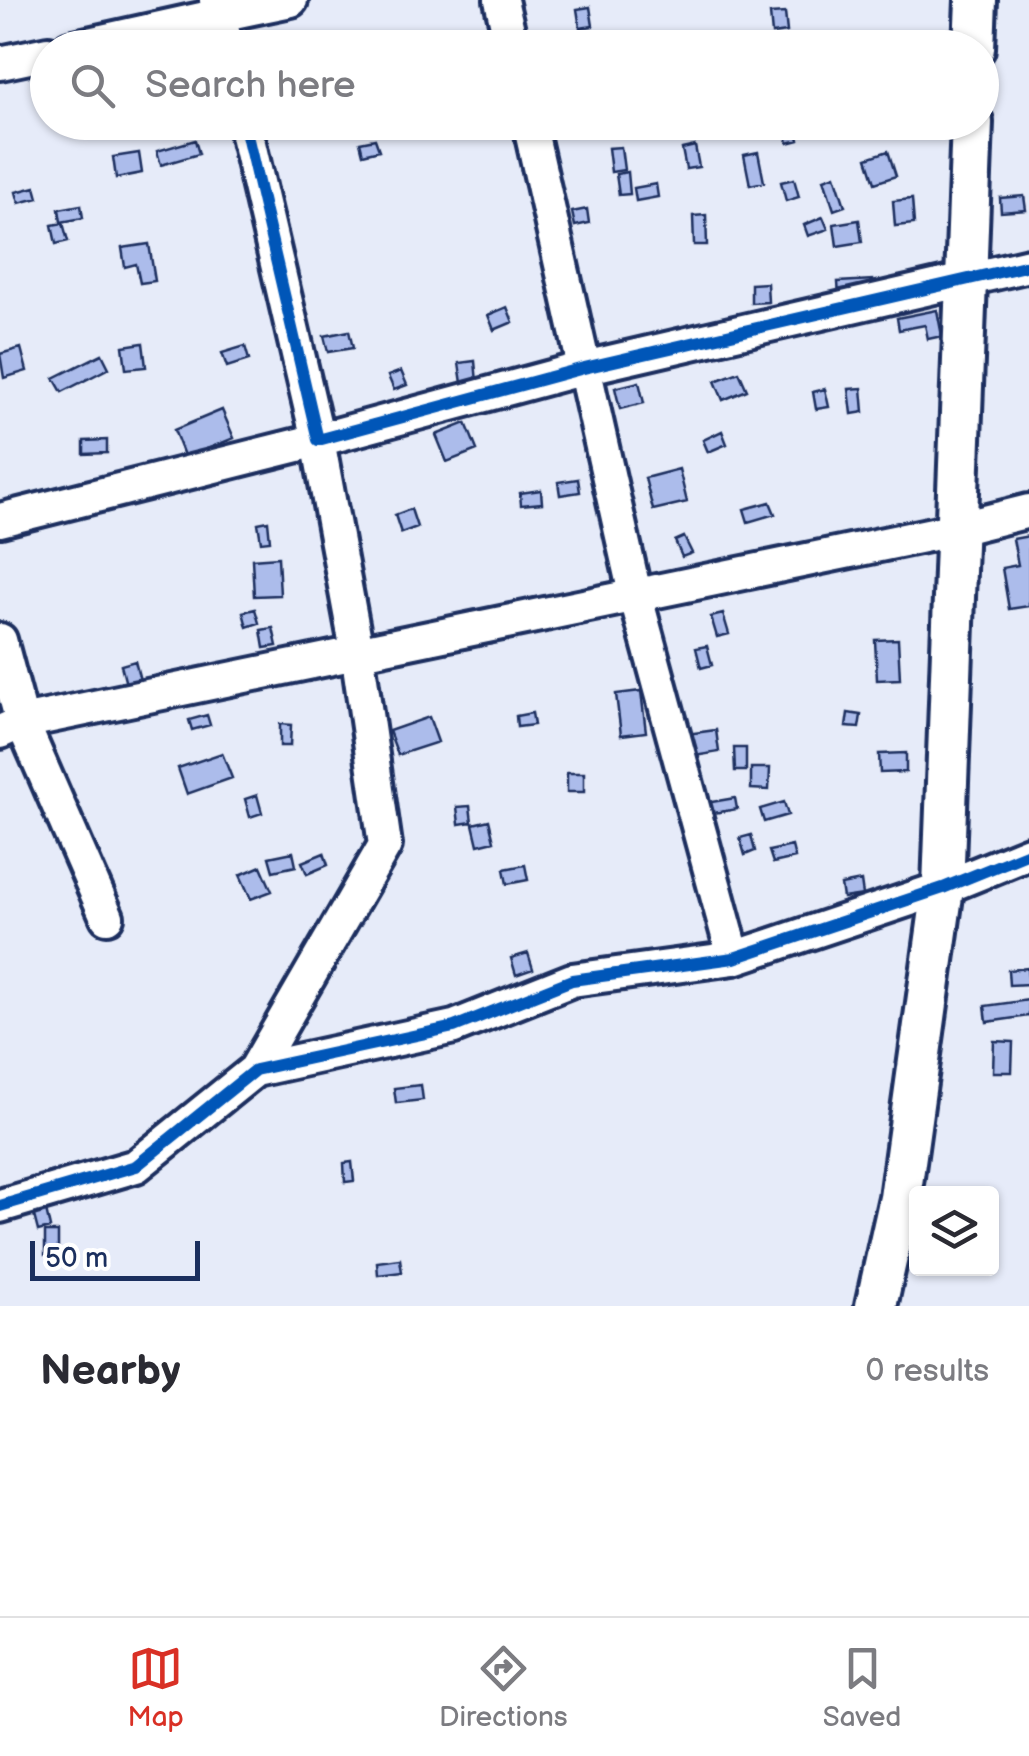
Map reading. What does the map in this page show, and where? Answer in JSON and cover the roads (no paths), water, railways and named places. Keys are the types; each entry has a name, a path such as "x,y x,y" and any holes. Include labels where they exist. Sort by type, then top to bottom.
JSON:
{"main road":[{"path":"975,30 976,0"},
{"path":"876,1306 900,1198 944,888 971,140"}],"street":[{"path":"136,30 217,8 291,0"},
{"path":"501,0 508,30"},
{"path":"0,63 30,56"},
{"path":"0,1206 136,1166 255,1070 385,845 357,651 318,440 248,140"},
{"path":"532,140 636,594 734,958"},
{"path":"0,520 584,368 1029,265"},
{"path":"11,727 1029,511"},
{"path":"0,640 11,727 107,918"},
{"path":"255,1070 454,1027 572,980 734,958 944,888 1029,853"}]}
